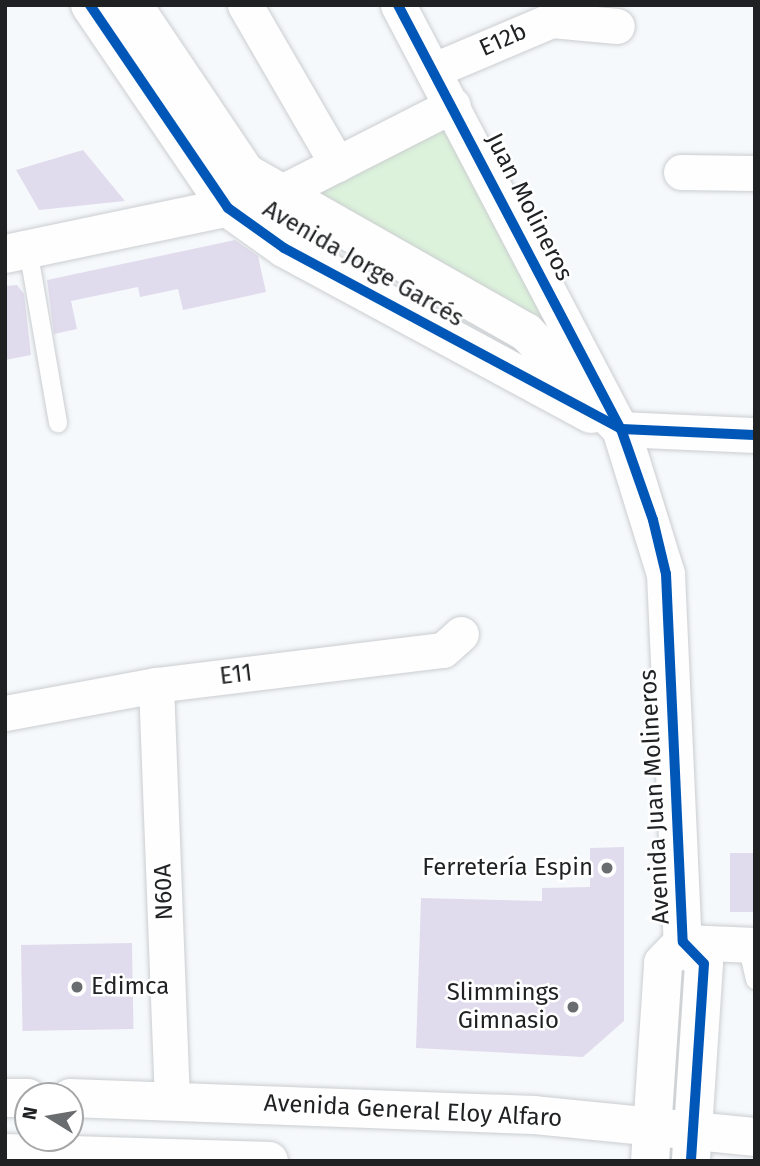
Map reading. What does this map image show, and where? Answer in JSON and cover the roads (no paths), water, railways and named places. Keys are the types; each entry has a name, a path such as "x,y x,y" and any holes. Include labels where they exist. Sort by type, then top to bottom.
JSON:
{"street":[{"name":"Avenida Jorge Garcés","path":"90,5 228,208 284,248 621,429"},
{"name":"Avenida Jorge Garcés","path":"133,5 246,173 278,194 526,332 621,429"},
{"path":"245,5 337,164"},
{"name":"Juan Molineros","path":"398,5 453,105 621,429"},
{"name":"E12b","path":"434,70 552,20 617,26"},
{"path":"17,251 228,208 278,194 453,105"},
{"path":"681,172 755,173"},
{"path":"621,429 755,435"},
{"name":"Avenida Juan Molineros","path":"621,429 666,574 683,942 704,964 692,1145"},
{"name":"E11","path":"5,712 156,685 443,650 461,634"},
{"name":"N60A","path":"156,685 172,1099"},
{"path":"683,942 751,945"},
{"name":"Avenida Juan Molineros","path":"651,1143 663,963 683,942"},
{"name":"Avenida General Eloy Alfaro","path":"84,1098 172,1099 651,1143 692,1145 755,1137"},
{"path":"5,1153 270,1161"}],"lane":[{"path":"17,251 58,423"},
{"path":"751,945 755,980"}],"place":[{"name":"Ferretería Espin","path":"607,868"},
{"name":"Edimca","path":"77,987"},
{"name":"Slimmings Gimnasio","path":"573,1007"}]}
